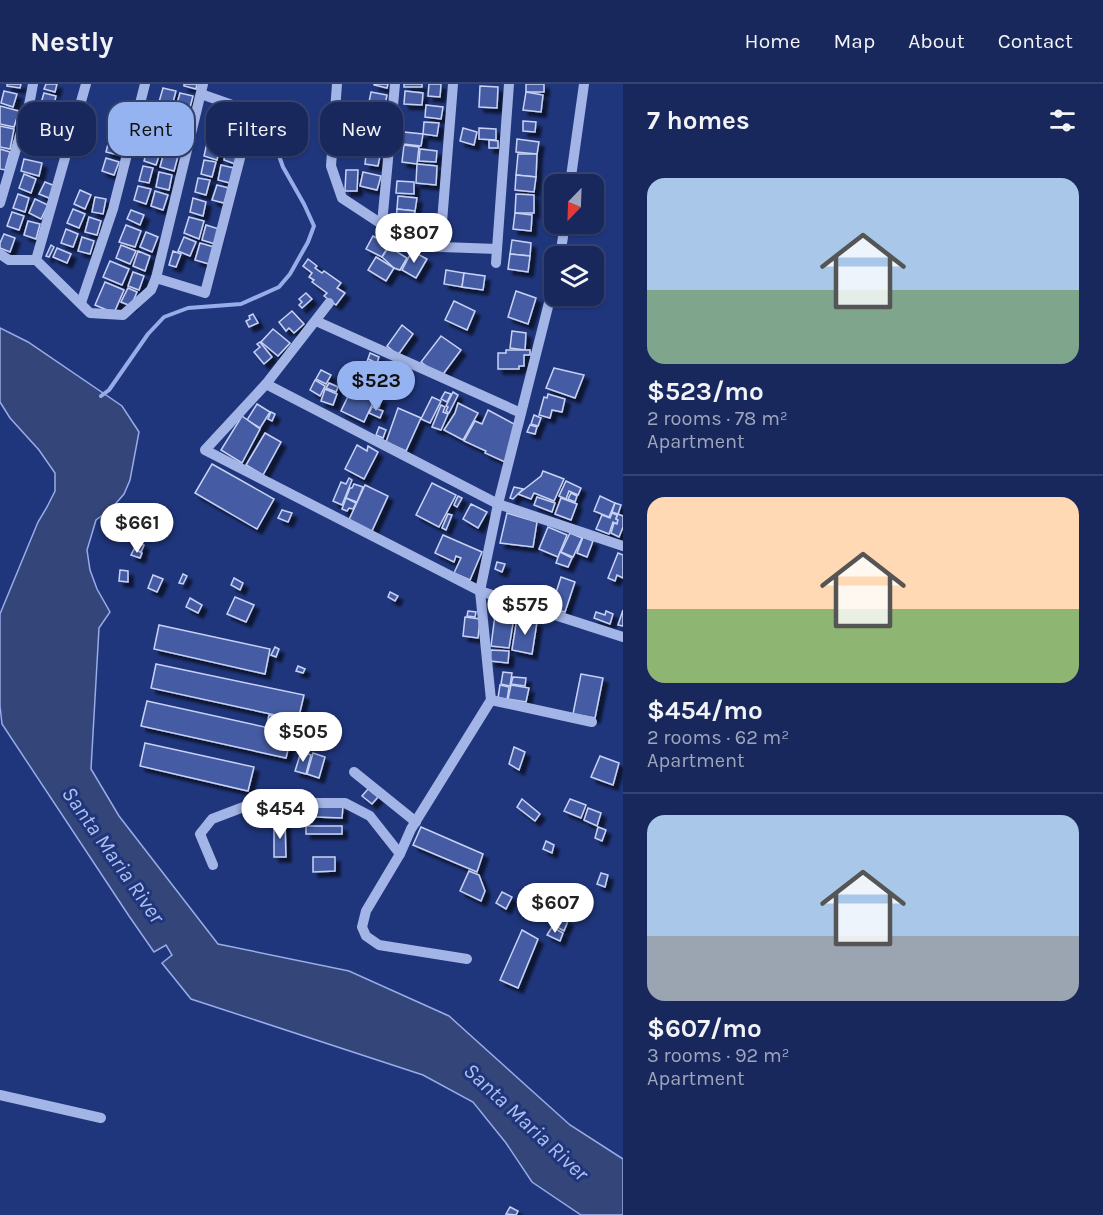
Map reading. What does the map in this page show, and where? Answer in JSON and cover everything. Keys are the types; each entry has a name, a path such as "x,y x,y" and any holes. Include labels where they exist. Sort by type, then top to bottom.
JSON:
{"street":[{"path":"0,203 33,84"},
{"path":"36,260 86,84"},
{"path":"81,303 113,209 144,84"},
{"path":"337,84 331,166 342,198 415,246 497,249"},
{"path":"382,224 395,84"},
{"path":"440,247 453,84"},
{"path":"496,263 509,84"},
{"path":"571,174 584,84"},
{"path":"0,254 9,260 36,260 90,312 123,315 151,290 156,278 202,89 252,112 205,293 156,278"},
{"path":"329,303 266,384 205,450 480,591 623,638"},
{"path":"467,959 379,945 366,936 362,927 366,911 416,822 491,700 480,591 498,504 548,306"},
{"path":"316,321 521,413"},
{"path":"266,384 498,504 623,546"},
{"path":"491,700 592,722"},
{"path":"354,772 416,822"},
{"path":"213,865 200,834 212,819 254,803 345,803 370,816 400,854"},
{"path":"0,1095 101,1118"}],"water":[{"name":"Santa Maria River","path":"0,328 28,342 122,406 139,432 130,480 124,494 111,509 96,520 87,550 90,570 97,589 110,612 99,628 91,769 119,816 218,944 349,971 449,1016 570,1125 623,1159 623,1215 581,1215 532,1182 506,1143 473,1102 423,1075 191,999 162,963 172,955 166,945 154,952 2,724 0,614 38,522 55,491 55,473 39,450 10,418 0,402"}],"building":[{"path":"7,84 21,84 20,88 7,86"},
{"path":"46,84 57,84 55,92 44,89"},
{"path":"184,84 197,84 196,89 184,86"},
{"path":"374,84 388,84 387,88"},
{"path":"404,84 422,84 422,87 404,87"},
{"path":"429,84 441,84 440,97 428,96"},
{"path":"526,84 544,84 544,92 526,92"},
{"path":"480,86 498,87 497,108 479,107"},
{"path":"163,88 176,91 173,102 159,102"},
{"path":"4,91 17,94 13,107 1,103"},
{"path":"405,91 423,93 422,105 404,104"},
{"path":"371,92 387,95 386,102 369,102"},
{"path":"526,92 543,95 541,112 523,110"},
{"path":"44,93 56,96 54,102 41,102"},
{"path":"180,93 193,96 191,102 177,102"},
{"path":"426,105 443,107 441,119 425,117"},
{"path":"0,106 18,111 14,127 0,124"},
{"path":"523,121 536,122 535,132 523,131"},
{"path":"424,122 439,123 437,136 423,134"},
{"path":"0,126 14,129 10,149 0,147"},
{"path":"463,128 477,132 474,145 460,141"},
{"path":"479,128 496,129 496,140 479,139"},
{"path":"404,132 423,134 421,146 403,144"},
{"path":"517,139 539,142 537,154 516,152"},
{"path":"489,140 498,141 498,148 489,148"},
{"path":"404,145 419,147 417,164 402,162"},
{"path":"206,147 206,156 218,156 217,160 204,156"},
{"path":"0,149 10,152 5,170 0,169"},
{"path":"420,149 437,151 436,162 419,161"},
{"path":"518,154 537,154 536,177 516,175"},
{"path":"145,156 159,156 156,165 144,161"},
{"path":"163,156 178,156 174,171 160,167"},
{"path":"225,156 237,156 235,164 224,160"},
{"path":"366,156 380,156 378,166 365,164"},
{"path":"106,158 119,162 114,175 102,171"},
{"path":"24,159 42,163 39,176 21,171"},
{"path":"204,160 216,162 212,177 201,174"},
{"path":"417,164 437,166 436,185 416,183"},
{"path":"221,165 234,168 230,183 218,180"},
{"path":"143,166 153,168 149,183 139,181"},
{"path":"346,170 358,170 357,191 345,191"},
{"path":"159,172 172,175 169,190 156,187"},
{"path":"363,172 381,176 377,190 360,186"},
{"path":"24,174 36,179 31,193 19,188"},
{"path":"516,175 536,177 534,192 515,190"},
{"path":"198,178 210,180 206,195 195,192"},
{"path":"397,181 414,182 414,194 396,193"},
{"path":"45,182 55,186 49,198 39,194"},
{"path":"217,185 229,188 224,203 212,200"},
{"path":"138,186 151,189 146,204 134,200"},
{"path":"80,190 91,195 85,209 74,204"},
{"path":"155,191 168,195 163,210 151,206"},
{"path":"18,194 29,198 25,212 13,208"},
{"path":"516,194 534,195 534,213 515,213"},
{"path":"398,196 417,198 415,211 397,209"},
{"path":"95,197 106,199 103,214 92,212"},
{"path":"193,198 206,202 203,216 190,212"},
{"path":"35,199 48,205 41,219 29,213"},
{"path":"73,209 85,214 79,228 67,223"},
{"path":"397,209 415,211 413,222 396,220"},
{"path":"131,210 144,215 140,225 127,219"},
{"path":"12,212 24,216 19,230 7,226"},
{"path":"515,213 532,215 531,231 513,229"},
{"path":"89,217 101,221 97,235 85,232"},
{"path":"189,217 204,221 199,239 184,233"},
{"path":"415,217 425,219 424,224 432,225 430,240 412,238"},
{"path":"28,221 40,224 36,239 24,235"},
{"path":"126,225 141,231 135,247 119,242"},
{"path":"206,225 219,229 215,244 202,240"},
{"path":"66,229 78,234 73,247 61,243"},
{"path":"146,232 158,237 152,252 140,247"},
{"path":"4,234 15,238 10,252 0,248"},
{"path":"373,236 389,245 382,257 366,249"},
{"path":"82,237 94,241 90,254 78,251"},
{"path":"184,237 196,242 190,256 178,251"},
{"path":"512,240 531,243 530,256 510,254"},
{"path":"200,243 214,247 209,264 195,260"},
{"path":"51,245 54,247 49,257 46,256"},
{"path":"121,245 136,251 130,264 116,258"},
{"path":"389,247 407,258 400,270 394,268 382,257"},
{"path":"57,248 71,254 67,263 53,257"},
{"path":"138,251 150,256 145,271 133,266"},
{"path":"173,251 181,254 176,267 169,265"},
{"path":"412,251 427,259 416,278 402,270"},
{"path":"510,254 530,256 528,272 508,269"},
{"path":"376,257 394,268 386,281 368,270"},
{"path":"308,259 317,266 315,268 322,273 324,271 341,283 337,288 345,293 336,305 324,296 327,293 312,282 314,280 309,277 312,273 303,266"},
{"path":"110,261 129,269 122,285 103,277"},
{"path":"446,270 464,273 462,287 444,284"},
{"path":"133,272 144,276 139,290 128,286"},
{"path":"464,273 485,276 483,290 462,287"},
{"path":"105,282 124,290 114,313 95,305"},
{"path":"128,288 137,292 131,306 121,302"},
{"path":"516,291 536,298 528,324 508,317"},
{"path":"306,293 312,299 302,308 299,305 302,302 299,299"},
{"path":"454,301 475,311 467,330 445,320"},
{"path":"292,311 304,324 294,333 289,328 286,331 279,322"},
{"path":"253,314 258,323 249,327 246,321"},
{"path":"402,325 413,334 398,355 387,346"},
{"path":"273,329 290,343 278,356 261,342"},
{"path":"512,331 526,333 525,350 510,348"},
{"path":"441,336 461,350 441,377 421,362"},
{"path":"260,342 272,357 264,364 254,352 260,347 257,344"},
{"path":"506,350 530,350 530,355 524,355 524,366 519,366 519,369 498,369 498,353 506,353"},
{"path":"370,353 379,357 377,363 368,359"},
{"path":"368,359 386,369 376,388 373,384 370,391 356,385"},
{"path":"554,368 584,375 575,398 546,388"},
{"path":"321,370 331,375 326,384 316,379"},
{"path":"315,380 325,386 320,396 310,390"},
{"path":"329,383 338,387 336,392 326,388"},
{"path":"353,386 376,396 364,422 341,411"},
{"path":"325,389 337,394 333,405 321,401"},
{"path":"445,392 451,394 447,402 441,399"},
{"path":"453,392 458,395 449,413 446,411 448,407 446,406"},
{"path":"548,394 565,399 562,412 552,410 550,418 539,415 544,397 547,398"},
{"path":"377,397 382,399 379,407 375,405"},
{"path":"432,397 441,401 430,423 421,419"},
{"path":"458,403 478,413 463,440 444,430 455,413"},
{"path":"257,404 270,412 260,428 247,420"},
{"path":"441,405 445,407 443,412 448,414 441,430 432,427"},
{"path":"372,407 383,411 380,418 369,413"},
{"path":"398,408 421,418 406,451 386,442"},
{"path":"488,410 516,425 505,462 464,441 475,421 482,424"},
{"path":"271,412 275,414 272,421 268,419"},
{"path":"534,415 541,418 538,426 531,424"},
{"path":"242,416 260,429 242,463 221,450"},
{"path":"530,425 537,427 535,434 527,432"},
{"path":"379,427 386,430 383,438 376,435"},
{"path":"265,433 281,442 263,475 246,465"},
{"path":"357,445 367,451 368,446 378,452 364,479 345,469"},
{"path":"212,464 274,499 257,529 195,493"},
{"path":"543,471 564,479 554,501 534,493 531,499 518,494 541,476"},
{"path":"349,478 352,480 342,505 333,501 341,482 346,484"},
{"path":"566,481 581,488 578,495 569,491 566,499 559,496"},
{"path":"432,483 456,495 439,527 416,515"},
{"path":"354,484 363,487 357,502 346,498"},
{"path":"365,485 388,496 371,533 348,522"},
{"path":"514,487 523,489 513,499 510,498"},
{"path":"571,493 577,496 575,502 568,499"},
{"path":"458,496 462,498 457,507 454,505"},
{"path":"600,496 615,503 609,517 594,511"},
{"path":"537,497 555,503 552,512 534,505"},
{"path":"346,498 356,503 353,509 349,508 347,511 342,509"},
{"path":"561,498 577,504 571,520 555,514"},
{"path":"615,503 621,505 618,514 612,512"},
{"path":"471,504 487,512 478,528 463,519"},
{"path":"282,510 292,513 288,522 278,518"},
{"path":"507,513 537,522 533,547 500,543"},
{"path":"612,513 617,515 618,520 617,524 613,522 609,534 596,529 602,515 610,518"},
{"path":"448,514 452,515 446,530 442,528"},
{"path":"618,514 623,516 623,527 619,537 611,533 614,523 617,524"},
{"path":"548,527 567,535 558,557 539,549"},
{"path":"570,533 582,538 573,557 561,552"},
{"path":"443,535 482,552 470,580 454,573 461,558 456,556 454,562 435,553"},
{"path":"583,537 593,541 587,557 577,553"},
{"path":"138,542 144,545 141,552 135,549"},
{"path":"134,549 142,553 140,558 131,555"},
{"path":"560,552 572,558 568,567 556,563"},
{"path":"618,553 623,555 623,578 617,575 615,581 608,578"},
{"path":"497,562 505,564 502,572 495,569"},
{"path":"120,570 128,571 128,582 119,581"},
{"path":"183,574 187,576 183,584 179,583"},
{"path":"153,575 163,579 157,592 148,588"},
{"path":"561,577 575,582 565,612 551,608"},
{"path":"234,578 243,583 240,590 231,585"},
{"path":"390,592 398,596 395,601 388,597"},
{"path":"235,597 254,605 246,622 227,614"},
{"path":"190,598 202,605 198,613 186,607"},
{"path":"623,610 623,626 618,625"},
{"path":"468,611 476,612 475,617 467,616"},
{"path":"606,611 613,614 610,624 594,618 596,612 605,615"},
{"path":"495,615 514,617 509,648 491,646"},
{"path":"465,617 480,619 478,638 463,636"},
{"path":"517,618 537,622 532,654 512,650"},
{"path":"159,625 270,649 265,674 154,649"},
{"path":"275,647 279,649 276,657 271,655"},
{"path":"491,650 509,651 508,663 490,661"},
{"path":"156,664 304,695 298,720 151,688"},
{"path":"298,666 305,669 303,673 296,671"},
{"path":"503,672 512,673 510,686 501,684"},
{"path":"581,674 603,678 595,718 573,714"},
{"path":"513,677 526,678 525,686 511,684"},
{"path":"500,685 509,687 507,700 498,698"},
{"path":"511,685 529,688 526,702 508,699"},
{"path":"147,701 292,733 286,758 141,726"},
{"path":"269,715 281,719 278,728 267,725"},
{"path":"145,743 254,767 248,791 140,766"},
{"path":"514,747 525,752 519,770 509,764"},
{"path":"301,752 311,755 306,774 295,771"},
{"path":"313,753 325,757 319,778 307,774"},
{"path":"600,756 619,763 613,785 591,777"},
{"path":"368,789 378,797 372,804 362,796"},
{"path":"522,799 540,814 535,821 517,807"},
{"path":"570,799 586,805 581,818 564,811"},
{"path":"290,805 343,806 342,818 289,816"},
{"path":"588,808 601,813 597,826 584,820"},
{"path":"274,822 285,822 286,857 274,857"},
{"path":"306,826 342,826 342,834 306,834"},
{"path":"421,827 483,854 477,872 413,845"},
{"path":"598,827 606,830 602,841 595,838"},
{"path":"546,841 554,845 552,853 543,849"},
{"path":"313,857 335,857 335,871 313,872"},
{"path":"469,871 479,875 485,891 481,901 460,891"},
{"path":"601,873 608,875 605,887 597,884"},
{"path":"502,892 512,897 506,909 496,903"},
{"path":"556,916 568,921 564,931 552,924"},
{"path":"552,927 563,933 560,941 547,935"},
{"path":"522,930 538,939 518,988 500,980"},
{"path":"510,1207 518,1211 516,1215 506,1214"}],"waterway":[{"path":"101,396 109,390 148,334 164,317 188,308 241,304 279,287 290,274 314,226 279,156"}]}
